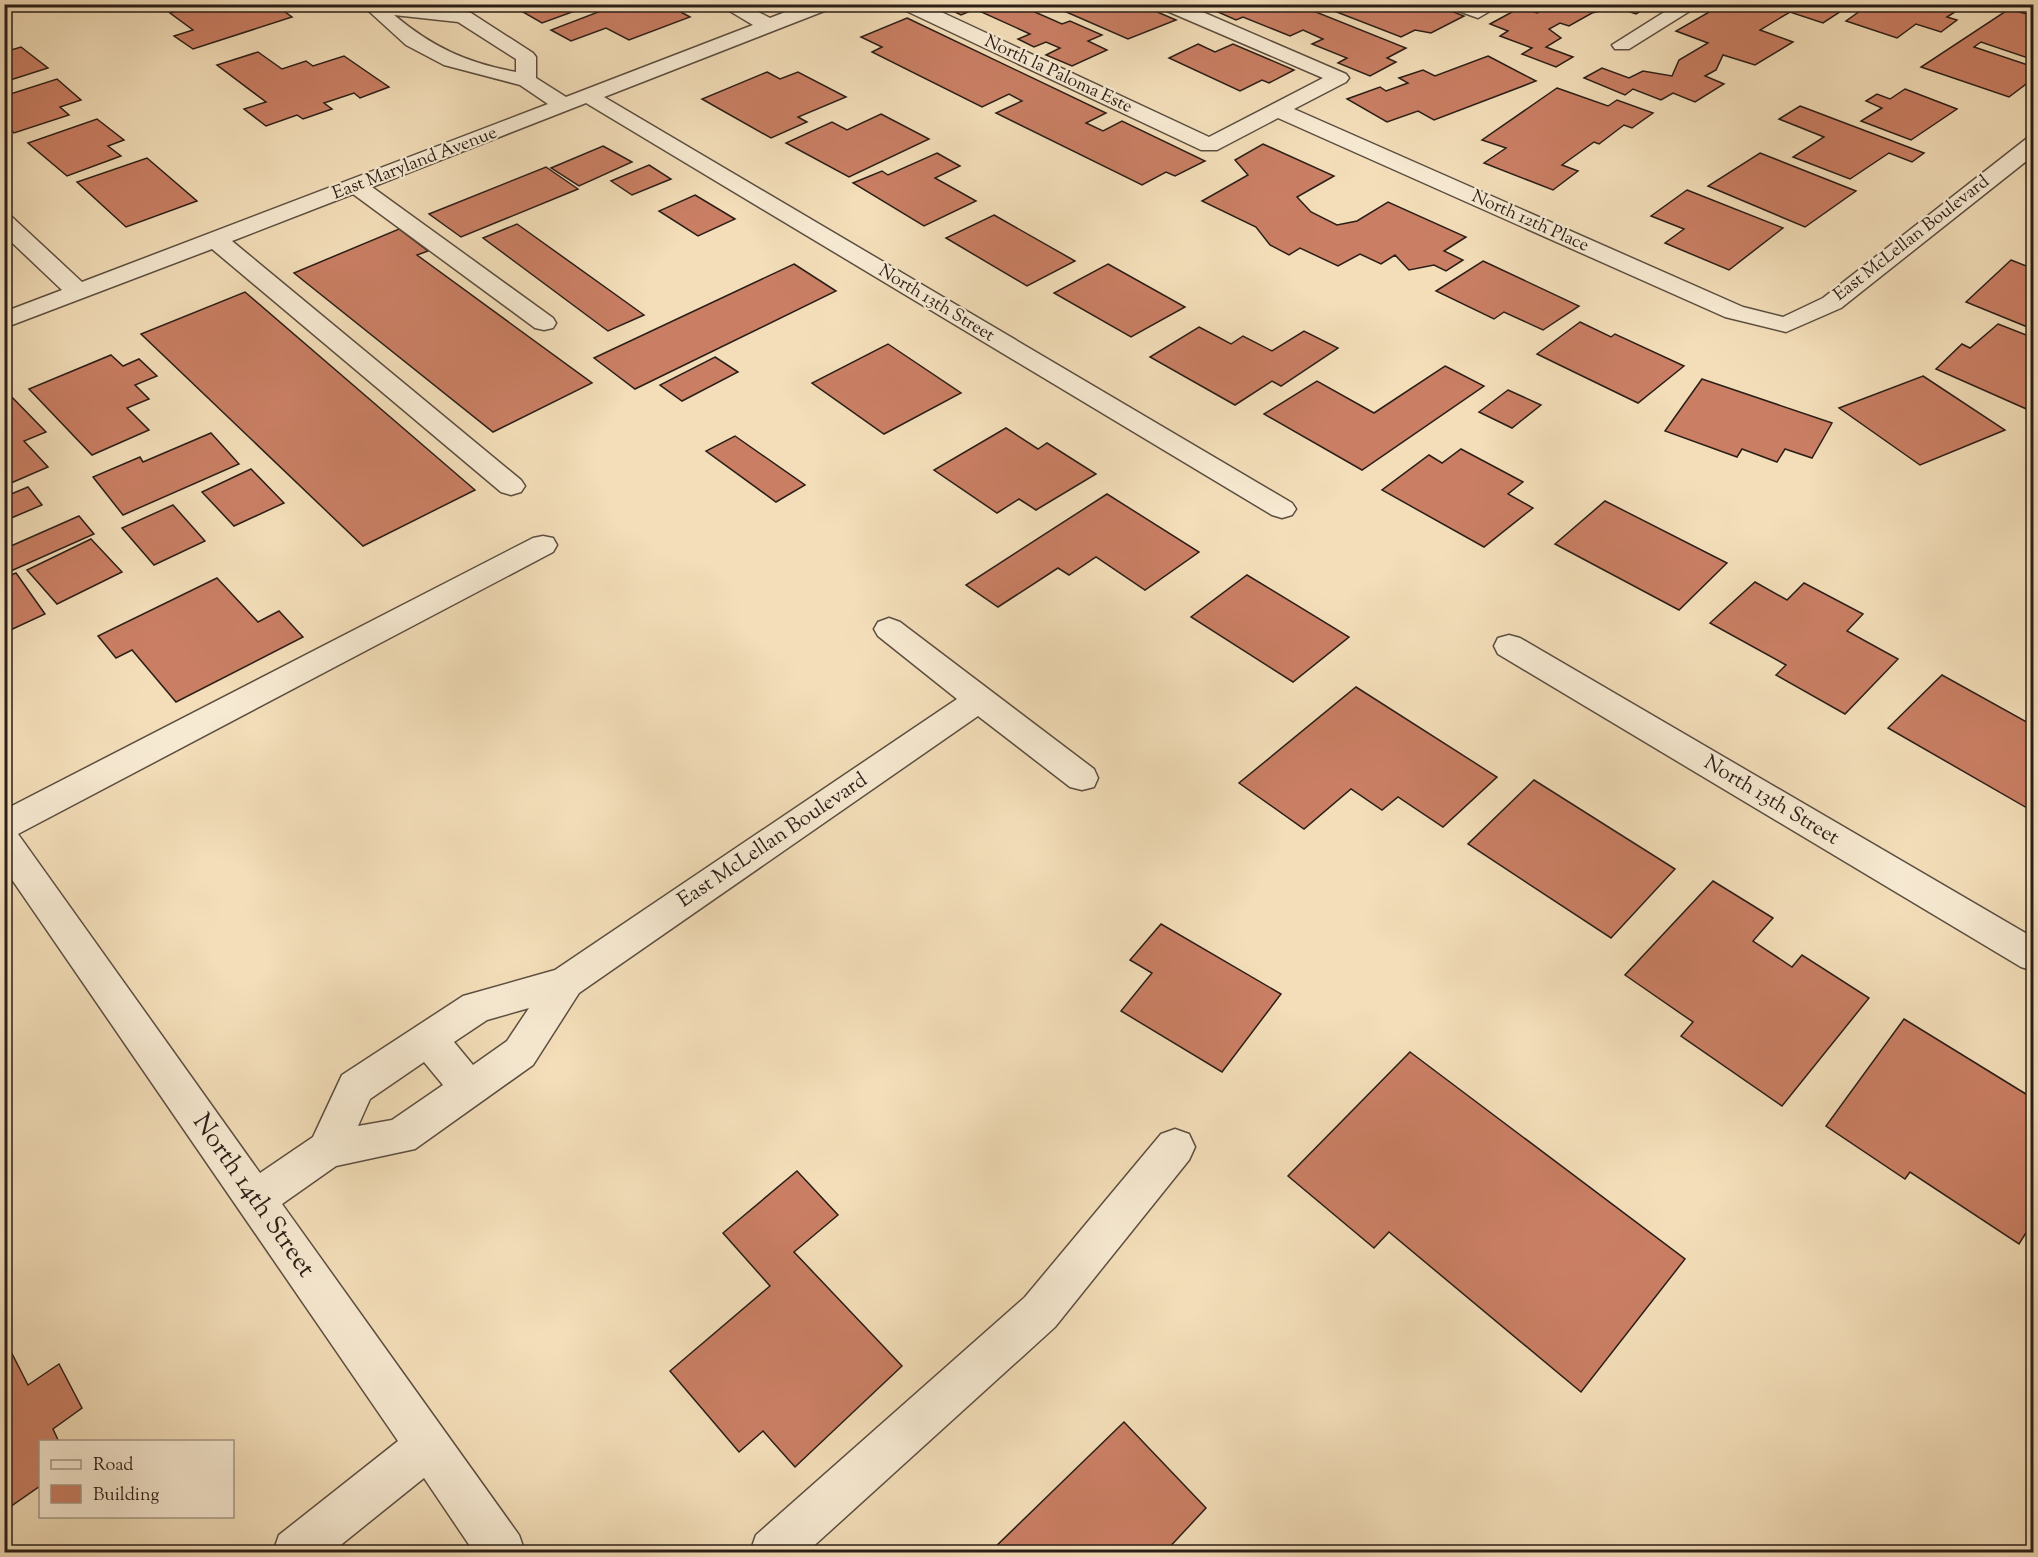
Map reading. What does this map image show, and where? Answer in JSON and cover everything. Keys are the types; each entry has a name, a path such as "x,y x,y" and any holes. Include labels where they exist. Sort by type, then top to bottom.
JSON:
{"street":[{"path":"727,4 770,26"},
{"name":"East Maryland Avenue","path":"4,321 590,97 825,4"},
{"name":"North la Paloma Este","path":"907,4 1209,145 1278,110"},
{"path":"1167,4 1340,78 1278,110"},
{"path":"1457,4 1486,8"},
{"path":"1622,45 1692,4"},
{"path":"372,6 413,41 451,61 526,80 566,106"},
{"path":"372,6 439,12 464,17 526,57 526,80"},
{"name":"North 13th Street","path":"590,97 1282,509"},
{"name":"North 12th Place","path":"1278,110 1734,312 1786,325"},
{"name":"East McLellan Boulevard","path":"1786,325 1832,303 2034,144"},
{"path":"356,186 543,323"},
{"path":"4,222 78,292"},
{"path":"216,240 511,486"},
{"path":"4,826 543,545"},
{"path":"889,629 1082,778"},
{"name":"North 13th Street","path":"1509,646 2034,956"},
{"name":"East McLellan Boulevard","path":"327,1150 356,1087 476,1008 566,982 979,700"},
{"name":"North 14th Street","path":"4,840 502,1552"},
{"name":"East McLellan Boulevard","path":"255,1200 327,1150 401,1136 520,1053 566,982"},
{"path":"428,1039 469,1088"},
{"path":"772,1552 1040,1312 1175,1147"},
{"path":"296,1552 428,1446"}],"building":[{"path":"199,4 274,4 292,17 193,49 174,36 193,30 170,13"},
{"path":"509,4 594,4 542,23"},
{"path":"619,4 666,4 690,17 629,40 606,28 571,41 551,30"},
{"path":"939,4 1032,4 1036,6 1028,9 1062,24 1070,21 1102,35 1088,41 1107,50 1072,66 1046,55 1060,48 1046,42 1034,47 1018,39 1030,34 975,9 961,15"},
{"path":"1048,4 1139,4 1176,20 1128,39"},
{"path":"1200,4 1296,4 1406,48 1387,58 1396,62 1370,76 1338,63 1347,58 1312,44 1323,39 1303,30 1290,36 1243,17 1236,20"},
{"path":"1316,4 1403,4 1430,10 1438,6 1464,16 1431,33 1415,30 1401,37"},
{"path":"1553,4 1653,4 1636,14 1616,7 1592,13 1569,26 1560,23 1549,29 1561,38 1546,47 1573,57 1556,67 1522,54 1532,48 1500,36 1508,31 1490,24 1521,7 1537,13"},
{"path":"1723,4 1852,4 1823,23 1790,12 1760,30 1793,42 1755,65 1723,55 1716,70 1705,76 1724,84 1695,102 1673,93 1661,100 1633,89 1625,95 1584,78 1602,68 1629,78 1643,71 1672,76 1679,60 1708,43 1676,31"},
{"path":"1870,4 1942,4 1958,10 1947,17 1957,20 1941,32 1916,24 1897,38 1846,21"},
{"path":"2009,9 2034,16 2034,60 1981,42 1974,47 2034,67 2034,78 2009,97 1921,67"},
{"path":"907,18 1106,113 1086,123 1103,131 1122,121 1205,161 1175,176 1166,172 1142,185 996,113 1022,101 1009,94 982,107 872,52 882,47 861,37"},
{"path":"1198,44 1215,52 1233,44 1294,70 1269,83 1262,80 1240,91 1169,58"},
{"path":"21,47 48,68 4,82 4,52"},
{"path":"258,52 282,69 306,61 313,66 344,56 389,87 360,98 354,93 324,103 332,109 303,119 297,115 266,126 244,109 266,102 217,65"},
{"path":"1488,56 1536,81 1434,120 1418,111 1387,122 1347,99 1380,87 1386,91 1408,83 1399,78 1423,70 1435,76"},
{"path":"767,72 780,79 798,72 846,97 798,117 807,122 771,138 702,99"},
{"path":"57,79 81,100 60,107 69,115 14,133 4,123 4,96"},
{"path":"1557,88 1608,106 1617,100 1653,113 1632,128 1624,125 1599,144 1594,142 1562,165 1578,171 1553,190 1484,163 1506,148 1482,140"},
{"path":"1905,89 1957,109 1911,140 1861,121 1882,108 1866,101 1877,94 1890,99"},
{"path":"1800,106 1924,153 1912,162 1889,153 1850,179 1793,157 1824,137 1779,119"},
{"path":"881,114 929,139 849,177 786,143 832,122 847,130"},
{"path":"97,119 124,140 108,146 121,156 67,176 28,143"},
{"path":"1263,144 1334,176 1297,197 1311,212 1337,225 1357,221 1388,202 1466,237 1444,251 1463,260 1446,271 1434,265 1409,270 1395,255 1381,264 1360,254 1338,266 1300,248 1289,255 1270,245 1256,227 1202,201 1248,175 1235,160"},
{"path":"603,146 632,162 579,186 551,168"},
{"path":"937,153 960,166 935,178 976,201 924,226 853,183 882,171 888,175"},
{"path":"1760,153 1856,191 1805,227 1708,186"},
{"path":"147,158 197,201 126,227 77,182"},
{"path":"649,165 671,179 632,195 611,181"},
{"path":"546,167 578,189 461,237 429,214"},
{"path":"1687,190 1783,228 1729,270 1665,243 1684,229 1651,216"},
{"path":"695,195 735,219 698,236 659,211"},
{"path":"994,215 1075,261 1027,286 946,238"},
{"path":"517,224 644,315 608,331 483,238"},
{"path":"399,229 428,251 417,255 592,383 493,432 294,273"},
{"path":"2011,260 2034,269 2034,324 2030,328 1966,302"},
{"path":"1483,261 1579,306 1543,330 1504,312 1494,319 1436,291"},
{"path":"794,264 836,291 635,389 594,358"},
{"path":"1108,264 1185,307 1131,337 1054,293"},
{"path":"245,292 475,490 363,546 141,334"},
{"path":"1580,322 1611,337 1615,334 1684,366 1638,403 1537,354"},
{"path":"1998,324 2034,338 2031,411 1936,369 1962,344 1970,348"},
{"path":"1199,327 1231,344 1243,336 1272,351 1304,331 1338,348 1281,386 1272,381 1235,405 1150,357"},
{"path":"888,344 961,393 884,434 812,383"},
{"path":"111,355 123,366 139,359 157,376 135,385 149,399 127,408 149,430 92,455 29,389"},
{"path":"715,357 738,372 682,401 660,385"},
{"path":"1445,366 1484,386 1362,470 1264,414 1317,381 1374,413"},
{"path":"1923,376 2005,430 1920,465 1839,408"},
{"path":"1702,379 1832,423 1812,458 1785,449 1777,462 1742,449 1737,457 1665,431"},
{"path":"4,389 46,432 24,441 48,467 4,486"},
{"path":"1508,390 1541,405 1512,428 1479,412"},
{"path":"1006,428 1038,449 1047,443 1096,474 1036,510 1019,499 997,513 934,470"},
{"path":"211,433 239,464 123,515 93,477 140,457 143,462"},
{"path":"735,436 805,485 776,502 706,451"},
{"path":"1461,449 1523,482 1508,494 1533,508 1484,547 1382,490 1429,455 1442,463"},
{"path":"251,469 284,503 234,526 202,492"},
{"path":"28,487 42,505 4,521 4,497"},
{"path":"1107,494 1199,552 1145,590 1096,557 1069,575 1058,568 998,607 966,585"},
{"path":"1605,501 1727,563 1679,610 1555,544"},
{"path":"173,505 205,541 154,565 122,528"},
{"path":"79,516 94,534 4,574 4,549"},
{"path":"91,539 122,572 57,604 27,570"},
{"path":"16,573 45,614 4,633 4,578"},
{"path":"1247,575 1349,637 1293,682 1191,617"},
{"path":"217,578 258,622 279,611 303,637 176,702 132,650 116,658 98,636"},
{"path":"1755,582 1787,600 1804,583 1863,614 1847,631 1898,659 1845,714 1776,675 1786,665 1710,623"},
{"path":"1942,675 2034,726 2034,812 1888,728"},
{"path":"1356,687 1497,777 1443,827 1398,797 1382,810 1351,789 1304,829 1239,783"},
{"path":"1534,780 1675,869 1611,938 1468,844"},
{"path":"1713,881 1773,918 1753,941 1792,967 1802,955 1869,998 1782,1106 1681,1036 1693,1022 1625,975"},
{"path":"1161,924 1281,994 1222,1072 1121,1011 1152,973 1130,960"},
{"path":"1904,1019 2034,1099 2034,1220 2019,1244 1910,1172 1905,1179 1826,1126"},
{"path":"1410,1052 1685,1259 1581,1392 1389,1232 1374,1248 1288,1176"},
{"path":"797,1171 838,1215 794,1252 902,1366 795,1467 763,1431 739,1452 670,1371 770,1286 723,1233"},
{"path":"4,1338 28,1385 59,1364 82,1408 53,1429 58,1440 39,1440 39,1487 4,1511"},
{"path":"1124,1422 1206,1508 1165,1552 990,1552"}]}
